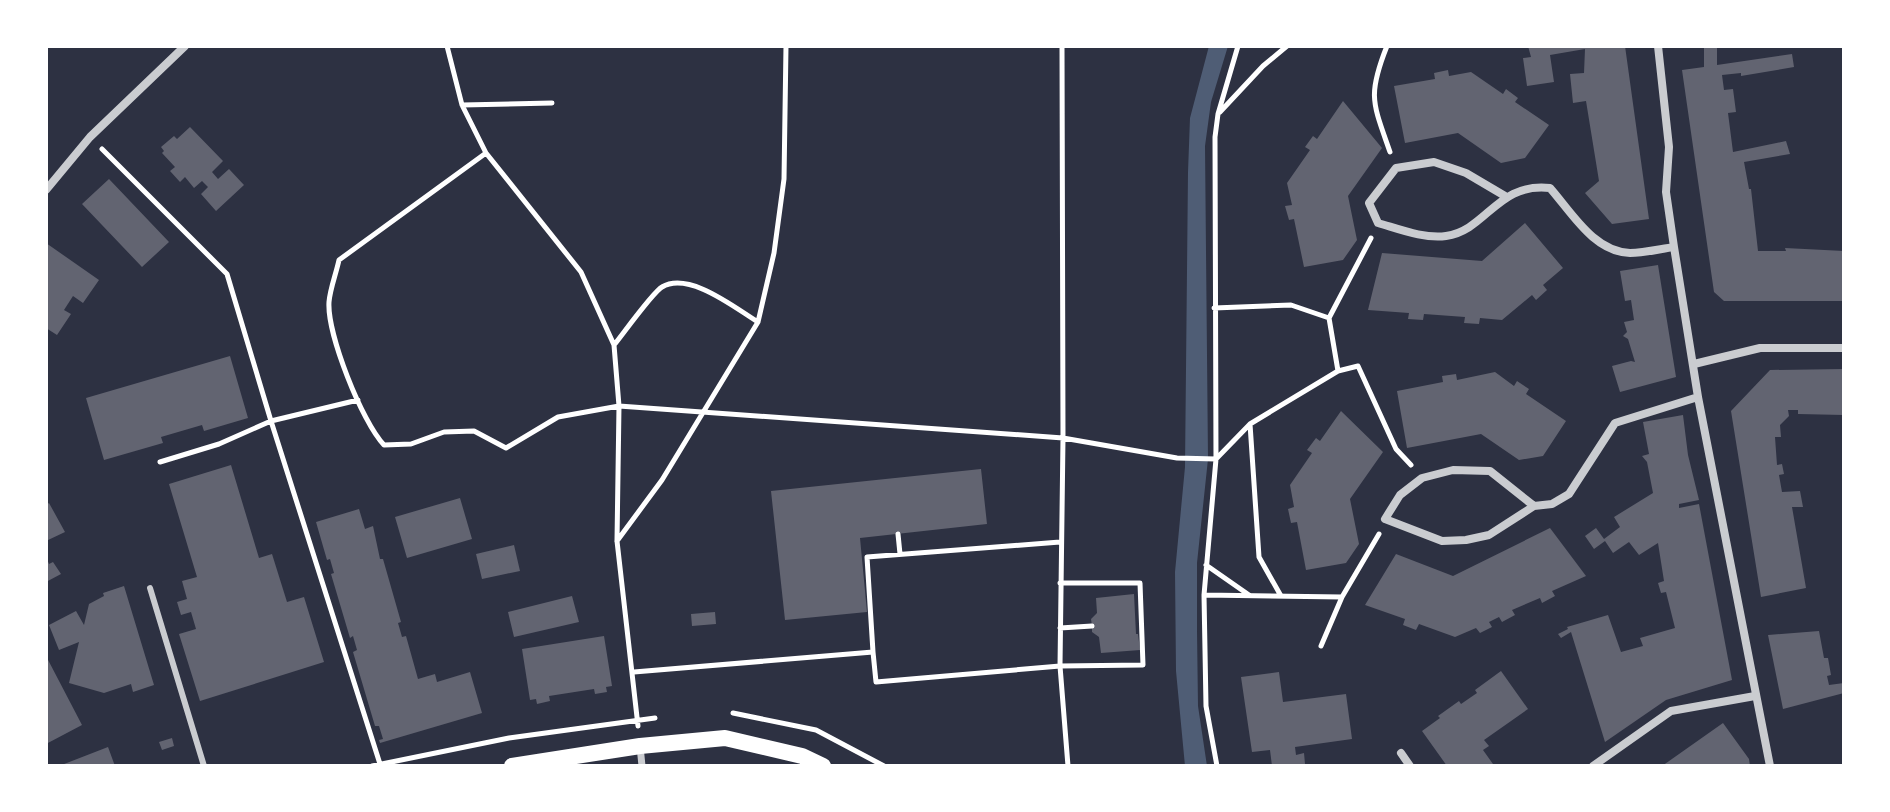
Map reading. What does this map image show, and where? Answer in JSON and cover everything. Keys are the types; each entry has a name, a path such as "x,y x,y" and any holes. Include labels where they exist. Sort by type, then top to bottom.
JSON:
{"main road":[{"path":"512,766 640,746 725,738 802,756 823,766"}],"street":[{"path":"46,190 90,137 185,46"},
{"path":"1658,46 1669,147 1666,192 1674,247 1698,397 1770,766"},
{"path":"1505,196 1466,173 1434,162 1396,168 1369,203 1378,223 1412,233 1447,236 1473,224 1505,196 1534,186 1550,188 1599,243 1614,251 1633,253 1674,247"},
{"path":"1694,364 1760,348 1844,348"},
{"path":"1534,506 1490,471 1453,470 1422,478 1400,495 1385,519 1442,541 1489,535 1534,506 1552,504 1569,494 1615,423 1698,397"},
{"path":"1593,766 1671,711 1755,696"},
{"path":"640,746 642,766"},
{"path":"1401,753 1410,766"}],"lane":[{"path":"150,588 204,766"}],"path":[{"path":"372,766 509,738 638,720 617,541 619,406 614,345 581,272 486,153 462,105 447,46"},
{"path":"617,541 662,480 758,322 774,253 784,179 786,46"},
{"path":"1062,46 1060,666 1068,766"},
{"path":"1217,766 1206,706 1204,595 1216,459 1215,137 1218,114 1238,46"},
{"path":"1218,114 1263,66 1287,46"},
{"path":"1387,46 1374,78 1374,105 1396,168"},
{"path":"462,105 552,103"},
{"path":"90,137 227,274 380,764"},
{"path":"486,153 339,260 329,303 333,336 358,400 384,445 411,444 444,432 474,431 506,448 558,417 619,406 1063,438 1177,458 1216,459 1250,424 1338,371 1358,366 1396,449 1422,478"},
{"path":"1338,371 1329,318 1378,223"},
{"path":"614,345 662,287 684,282 711,293 758,322"},
{"path":"1214,308 1291,305 1329,318"},
{"path":"160,462 219,444 271,421 358,400"},
{"path":"1250,424 1259,557 1282,596"},
{"path":"1321,646 1342,597 1377,541 1385,519"},
{"path":"898,534 900,554"},
{"path":"1060,542 867,557 876,682 1060,666 1143,665 1140,583 1060,583"},
{"path":"1206,565 1250,596"},
{"path":"1204,595 1342,597"},
{"path":"1135,622 1142,622"},
{"path":"1060,628 1092,626"},
{"path":"634,672 873,652"}],"water":[{"path":"1209,46 1228,46 1211,102 1205,146 1208,459 1197,563 1197,631 1198,706 1207,766 1185,766 1176,671 1175,572 1185,467 1188,172 1190,118"}],"building":[{"path":"1528,46 1625,46 1649,219 1612,224 1585,193 1599,181 1586,101 1573,103 1570,74 1584,73 1585,49 1550,55 1554,82 1527,86 1523,58 1531,57"},
{"path":"1704,46 1717,46 1717,65 1792,54 1794,67 1741,76 1741,73 1722,75 1724,90 1733,89 1736,112 1728,113 1733,152 1786,141 1790,154 1744,162 1751,189 1758,251 1786,251 1785,248 1844,251 1844,301 1724,301 1714,292 1682,70 1704,67"},
{"path":"1448,70 1449,76 1471,72 1503,94 1506,89 1518,98 1515,102 1549,125 1525,158 1501,163 1458,133 1405,143 1394,86 1435,79 1434,73"},
{"path":"1343,101 1382,148 1348,196 1357,240 1343,260 1304,267 1294,219 1289,220 1285,206 1292,205 1287,183 1310,150 1305,147 1313,136 1317,139"},
{"path":"190,127 223,161 212,172 218,179 229,169 244,185 216,211 201,194 208,187 202,181 194,188 185,177 180,182 170,171 175,167 162,153 161,147 174,136 177,139"},
{"path":"109,179 169,242 142,267 82,204"},
{"path":"1525,223 1563,268 1543,285 1547,290 1536,300 1532,295 1502,320 1480,318 1479,324 1464,323 1465,317 1424,314 1423,320 1408,319 1409,313 1368,310 1382,253 1482,261"},
{"path":"46,243 99,280 83,303 73,296 64,310 71,314 57,335 46,328"},
{"path":"1658,265 1676,377 1620,392 1612,366 1635,362 1628,339 1623,336 1627,332 1624,322 1634,320 1631,300 1625,301 1620,271"},
{"path":"230,356 248,418 204,431 202,425 161,437 163,443 104,460 86,398"},
{"path":"1844,369 1844,415 1798,414 1798,410 1788,410 1789,416 1780,425 1781,437 1775,437 1777,465 1782,464 1784,474 1779,475 1782,492 1800,491 1803,507 1792,507 1806,588 1761,597 1731,411 1770,370"},
{"path":"1495,372 1514,386 1517,381 1529,389 1526,394 1566,421 1543,456 1519,460 1481,434 1407,448 1397,391 1443,382 1442,376 1456,374 1457,380"},
{"path":"1341,411 1383,452 1350,499 1359,544 1346,563 1306,570 1297,522 1291,523 1288,509 1294,507 1290,485 1312,453 1307,450 1316,438 1320,441"},
{"path":"1683,415 1688,455 1699,500 1679,504 1679,508 1699,504 1732,680 1666,700 1605,742 1571,632 1561,638 1558,634 1567,627 1608,615 1621,652 1643,646 1640,638 1675,628 1666,592 1661,593 1658,583 1664,581 1658,543 1639,555 1629,542 1613,553 1605,541 1594,549 1585,536 1596,528 1604,539 1620,527 1614,517 1653,493 1647,462 1642,456 1649,454 1643,422"},
{"path":"231,465 259,558 272,554 287,602 304,597 324,662 200,701 179,634 196,629 191,612 181,615 177,602 187,599 182,581 197,577 169,484"},
{"path":"981,469 987,524 860,538 867,612 785,620 771,491"},
{"path":"460,498 472,539 407,558 395,517"},
{"path":"49,503 65,532 46,541 46,505"},
{"path":"359,509 365,529 373,526 380,559 383,559 401,622 398,623 402,637 406,636 418,679 435,674 437,682 470,672 482,713 380,743 379,740 383,739 379,726 375,726 353,652 357,650 353,636 350,638 331,574 334,573 330,559 327,560 316,522"},
{"path":"1550,528 1586,576 1552,591 1555,596 1542,603 1540,598 1512,610 1515,615 1502,622 1499,617 1489,622 1492,627 1480,633 1476,628 1455,637 1419,624 1416,630 1403,625 1405,619 1365,605 1396,554 1453,576"},
{"path":"514,545 520,571 482,579 476,554"},
{"path":"46,557 61,574 46,582"},
{"path":"124,586 154,685 133,692 131,684 104,693 69,683 79,642 59,650 49,625 76,611 84,625 89,604 104,596 103,593"},
{"path":"1134,594 1140,650 1101,653 1099,637 1092,632 1091,619 1097,613 1096,598"},
{"path":"572,596 579,622 514,637 508,612"},
{"path":"715,612 716,624 692,626 691,614"},
{"path":"1819,631 1824,658 1828,658 1829,685 1844,683 1844,693 1783,709 1768,635"},
{"path":"604,636 612,686 606,687 607,692 595,694 594,689 549,696 550,701 537,704 536,699 530,700 522,649"},
{"path":"46,656 82,725 46,744"},
{"path":"1501,671 1528,709 1484,740 1489,746 1483,750 1493,764 1447,766 1422,731 1459,701 1461,704 1477,693 1475,690"},
{"path":"1279,672 1283,702 1346,694 1352,739 1295,747 1296,755 1304,753 1305,764 1298,766 1272,766 1270,750 1252,752 1241,677"},
{"path":"1723,723 1749,759 1750,766 1662,766"},
{"path":"172,738 174,746 162,750 159,742"},
{"path":"108,747 115,766 59,766"}]}
